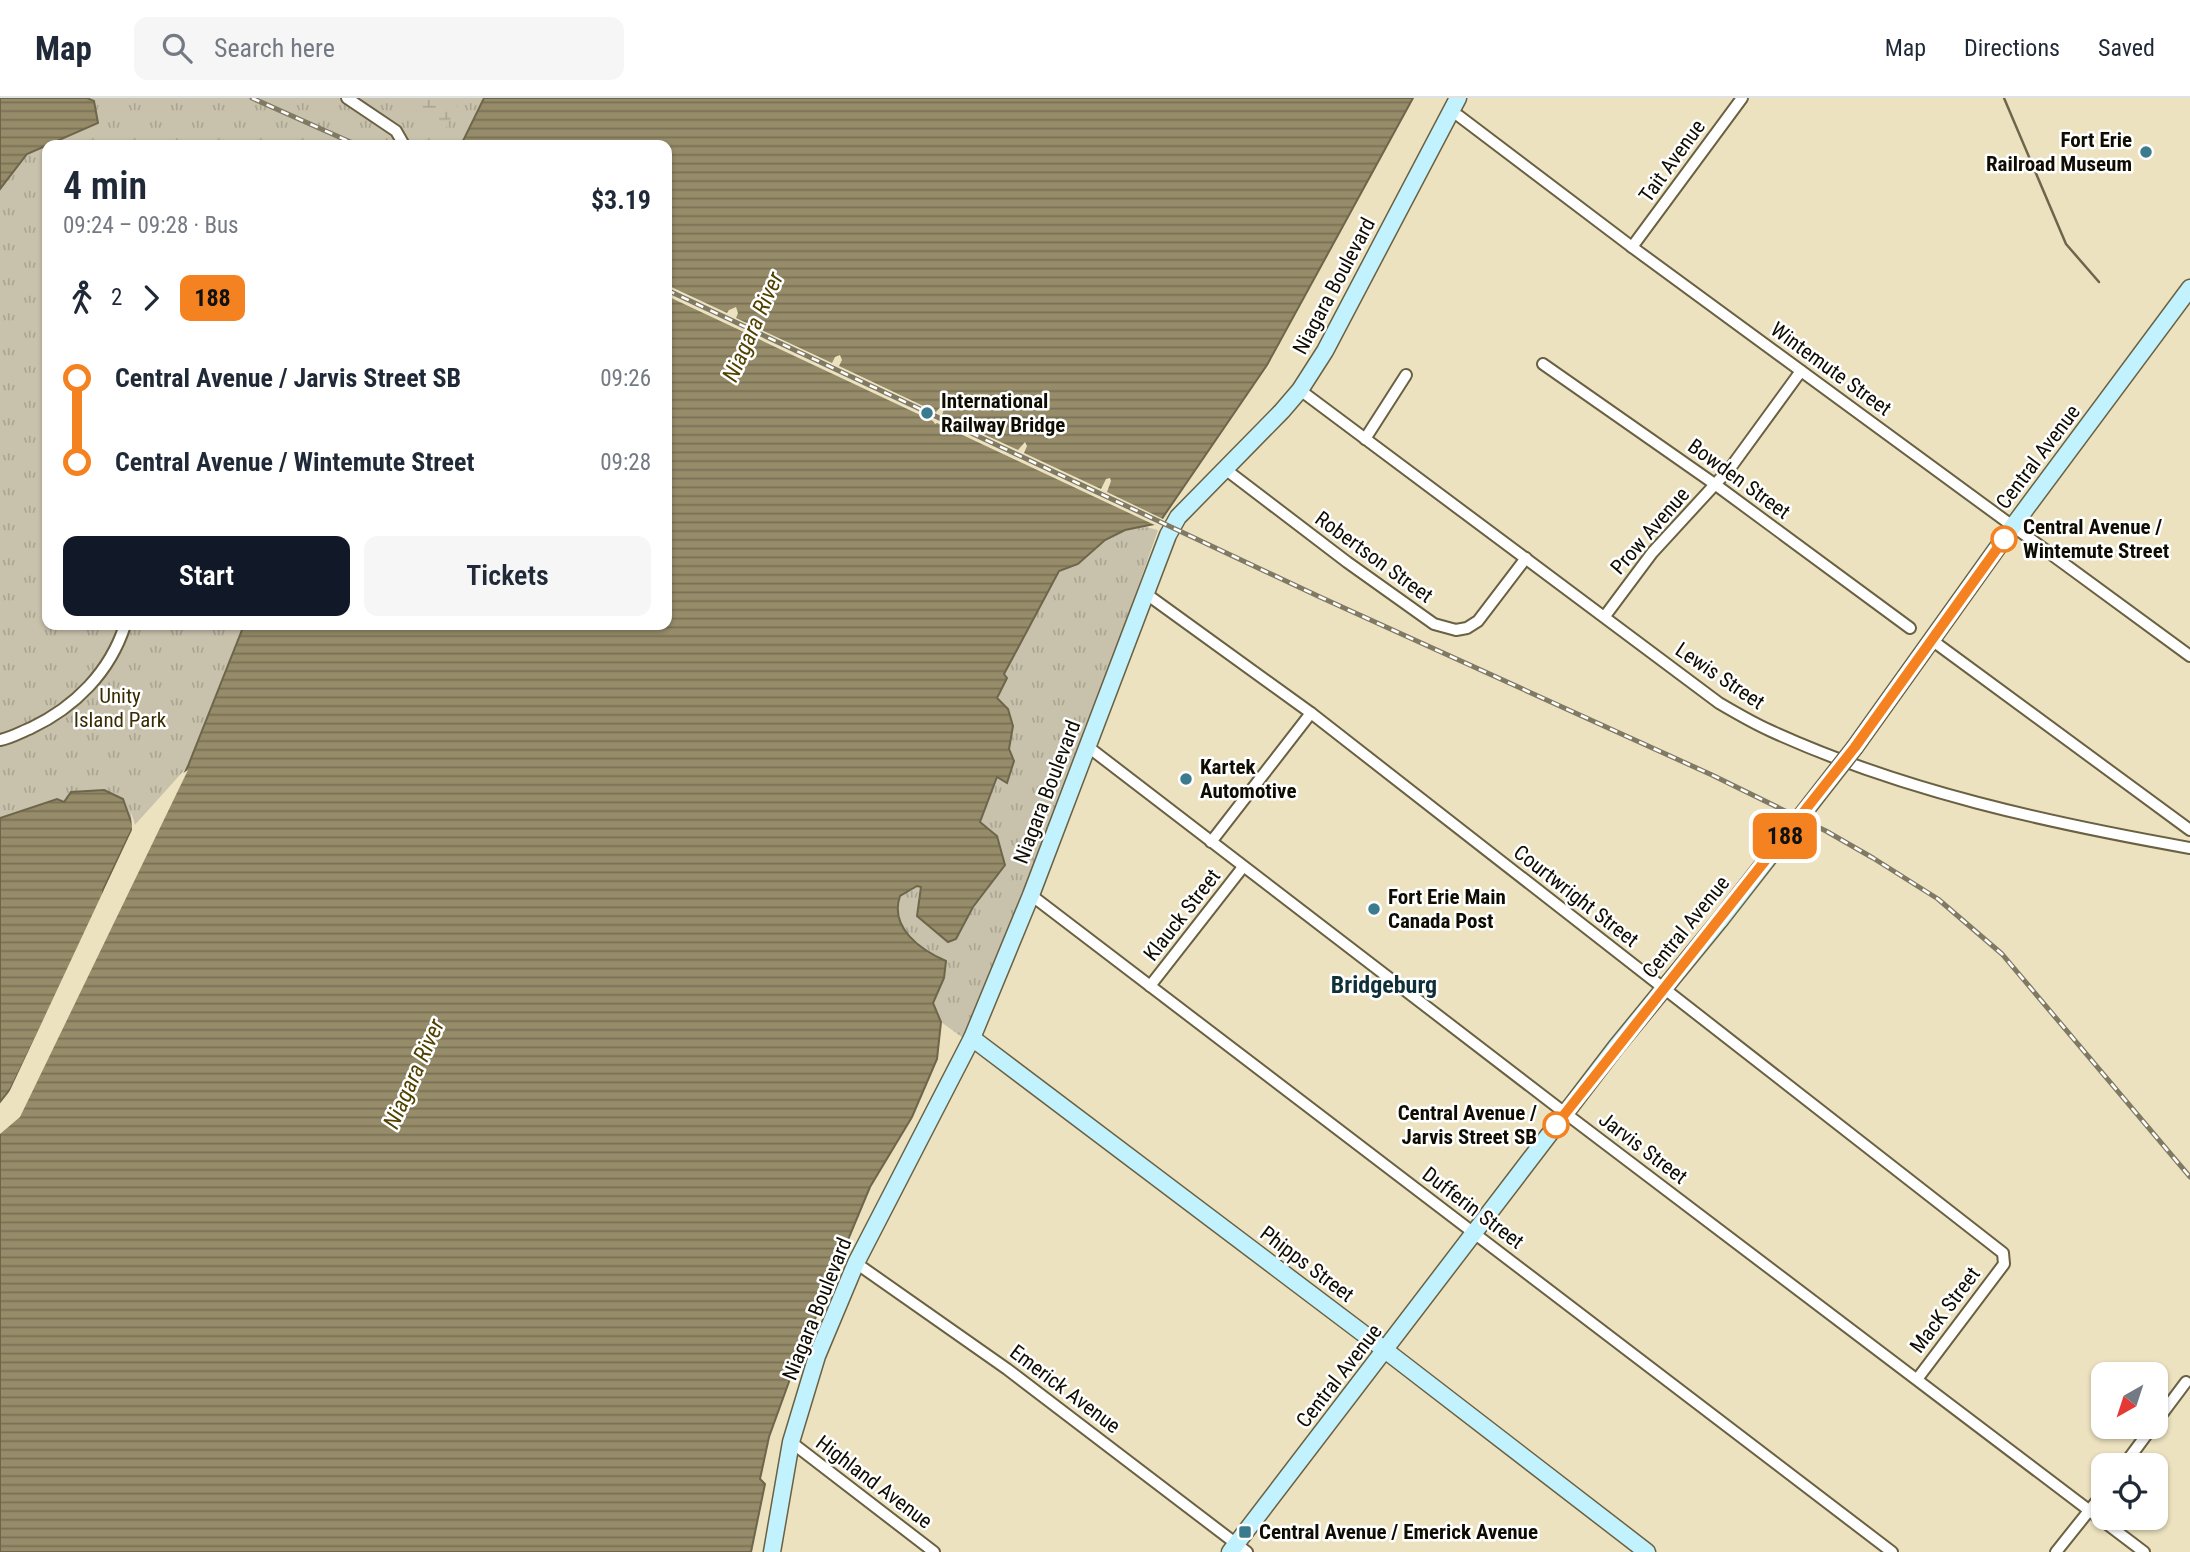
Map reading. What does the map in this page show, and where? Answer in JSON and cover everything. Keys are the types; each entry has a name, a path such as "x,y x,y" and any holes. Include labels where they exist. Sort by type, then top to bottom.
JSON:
{"main road":[{"name":"Niagara Boulevard","path":"772,1552 791,1442 817,1356 856,1263 972,1038 1031,895 1168,535 1178,517 1300,390 1325,351 1454,105"},
{"name":"Central Avenue","path":"1238,1549 1565,1113 1855,747 2013,526 2190,288"},
{"name":"Phipps Street","path":"972,1038 1647,1552"}],"street":[{"path":"347,98 396,131 401,140"},
{"name":"Tait Avenue","path":"1632,247 1742,98"},
{"name":"Wintemute Street","path":"1454,105 1459,116 1632,247 2190,656"},
{"name":"Bowden Street","path":"1543,363 1716,485 1910,628"},
{"name":"Prow Avenue","path":"1605,616 1652,553 1716,485 1801,371"},
{"path":"1365,439 1406,375"},
{"name":"Lewis Street","path":"1300,390 1719,703 1770,731 1894,779 2055,822 2190,848"},
{"name":"Robertson Street","path":"1225,469 1434,624 1456,630 1467,628 1478,621 1526,558"},
{"name":"Courtwright Street","path":"1146,593 1311,713 2003,1253 2004,1264"},
{"path":"0,740 53,717 73,702 91,684 109,658 123,630"},
{"path":"1933,641 2190,830 2177,845"},
{"name":"Klauck Street","path":"1211,842 1311,713"},
{"name":"Jarvis Street","path":"1087,746 1565,1113 2091,1510"},
{"name":"Klauck Street","path":"1150,986 1243,867"},
{"name":"Dufferin Street","path":"1031,895 1892,1552"},
{"name":"Emerick Avenue","path":"856,1263 1007,1369 1238,1549"},
{"name":"MacK Street","path":"1918,1378 2004,1264"},
{"path":"2168,1406 2186,1382"},
{"name":"Highland Avenue","path":"791,1442 934,1552"},
{"path":"2056,1552 2091,1510"},
{"name":"Jarvis Street","path":"2116,1530 2144,1552"}],"green space":[{"name":"Unity Island Park","path":"0,98 484,98 463,140 42,140 42,630 242,630 188,766 133,827 57,799 0,818"},
{"path":"422,98 462,98 445,129 439,130 427,116"},
{"path":"1146,527 1158,530 1096,706 966,1040 941,1022 933,1003 944,978 946,961 918,944 903,927 899,918 900,896 917,886 921,887 917,916 956,939 973,907 1005,865 997,841 979,822 998,777 1006,782 1014,761 1009,749 1013,726 1008,710 997,698 1007,678 1004,674 1056,573 1078,564 1104,540 1125,530"}],"water":[{"path":"0,98 87,98 94,101 98,123 59,140 42,140 42,147 27,154 0,189"},
{"name":"Niagara River","path":"484,98 1413,98 1267,365 1159,523 1125,530 1105,540 1078,564 1059,571 1004,674 1007,678 997,698 1008,709 1013,726 1009,749 1014,761 1007,783 997,777 980,822 997,836 1005,865 973,907 956,939 948,942 917,916 921,887 917,886 900,896 898,908 903,928 927,951 946,961 944,978 933,1003 941,1022 937,1059 912,1117 870,1187 790,1379 769,1437 760,1479 765,1484 751,1552 0,1552 0,1129 21,1111 188,766 242,630 672,630 672,140 463,140"},
{"path":"104,790 123,799 133,827 103,890 103,899 11,1088 0,1102 0,818 57,799 64,802 71,792"}],"pier":[{"name":"International Railway Bridge","path":"672,287 727,313 736,307 736,318 832,363 835,357 840,355 842,360 839,366 936,412 943,404 942,415 1018,450 1025,442 1027,446 1024,453 1101,489 1106,479 1110,478 1107,492 1165,520 1159,527 672,298"},
{"path":"188,770 20,1117 0,1134 0,1124 18,1109 180,775"},
{"path":"131,812 136,828 107,891 106,901 14,1089 3,1104 0,1105 6,1099 132,830"}],"waterway":[{"path":"2004,98 2066,244 2099,282"}],"railway":[{"path":"252,98 346,140"},
{"path":"672,292 1320,597 1712,775 1826,831 1873,858 1938,899 2002,954 2190,1177"}],"bus line":[{"name":"188","path":"1556,1125 1855,747 2004,539"}],"place":[{"name":"Fort Erie Railroad Museum","path":"2146,152"},
{"name":"International Railway Bridge","path":"927,413"},
{"name":"Central Avenue / Wintemute Street","path":"2004,539"},
{"name":"Kartek Automotive","path":"1186,779"},
{"name":"Fort Erie Main Canada Post","path":"1374,909"},
{"name":"Central Avenue / Jarvis Street SB","path":"1556,1125"},
{"name":"Central Avenue / Emerick Avenue","path":"1245,1532"}],"district":[{"name":"Bridgeburg","path":"1384,985"}]}
